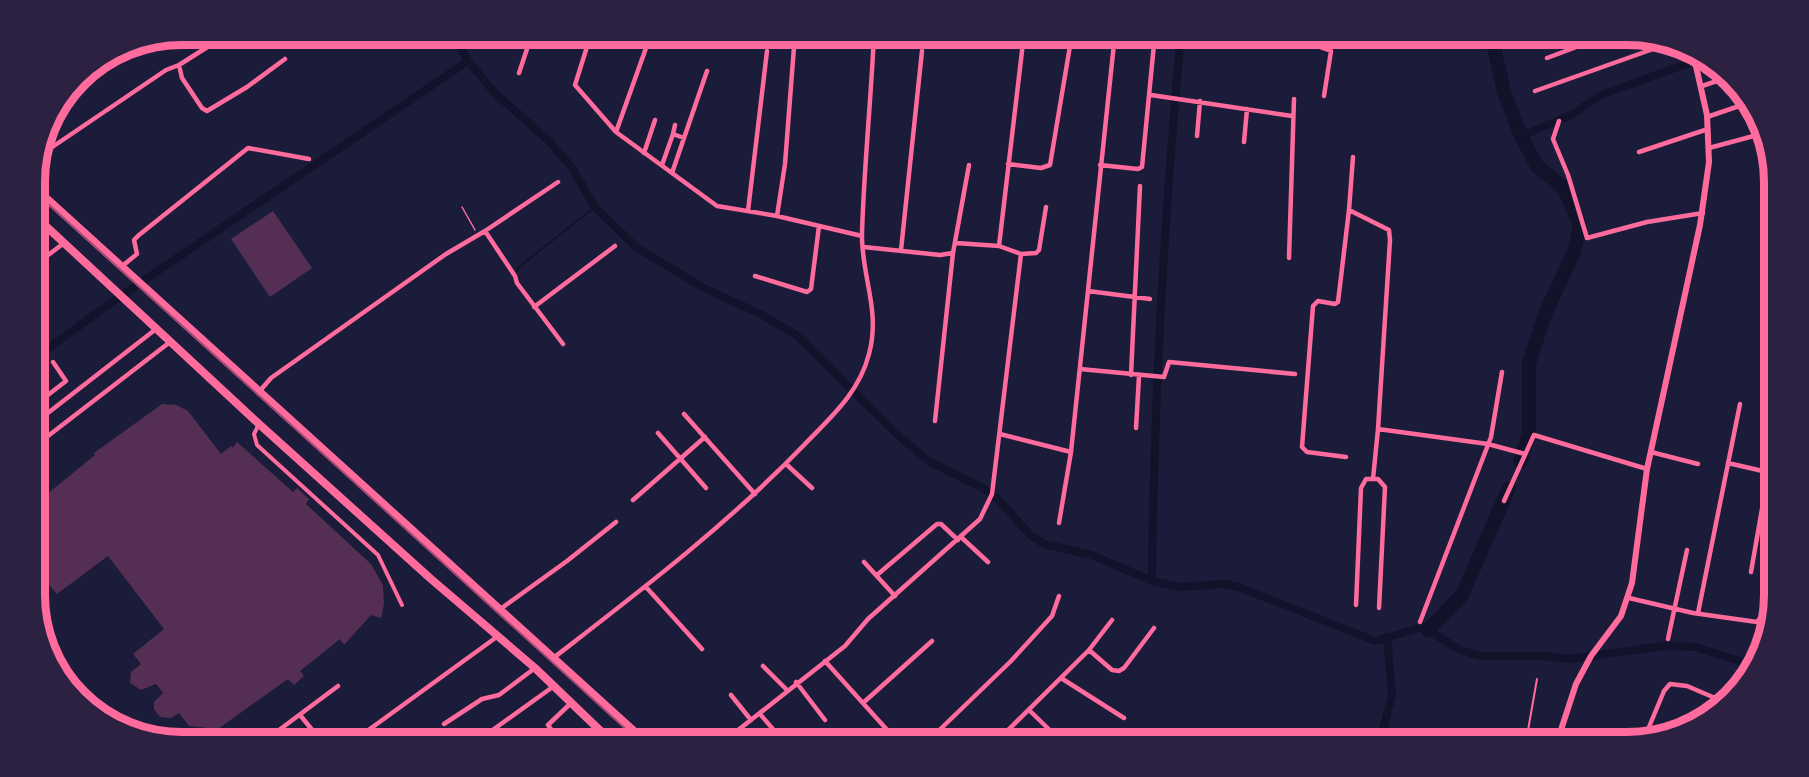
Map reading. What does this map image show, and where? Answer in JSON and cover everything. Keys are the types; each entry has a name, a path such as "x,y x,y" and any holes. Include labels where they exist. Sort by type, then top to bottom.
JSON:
{"main road":[{"path":"45,197 258,393 635,732"},
{"path":"45,225 259,424 430,579 535,668 601,732"}],"street":[{"path":"50,149 166,70 179,65 211,45"},
{"path":"519,73 528,45"},
{"path":"588,45 575,85 616,132 717,206 777,216 862,236"},
{"path":"616,132 647,45"},
{"path":"777,216 785,164 794,45"},
{"path":"552,659 646,587 755,494 843,405 858,385 869,354 874,324 862,236 873,45"},
{"path":"999,246 1023,45"},
{"path":"1008,164 1041,168 1050,165 1070,45"},
{"path":"1059,523 1071,452 1113,45"},
{"path":"1100,165 1138,169 1142,166 1154,45"},
{"path":"1314,45 1331,51 1324,96"},
{"path":"1547,58 1576,45"},
{"path":"1535,91 1655,48"},
{"path":"748,211 767,51"},
{"path":"901,250 922,51"},
{"path":"179,65 182,78 202,108 207,111 247,87 285,59"},
{"path":"1560,732 1576,684 1591,656 1621,616 1629,598 1647,469 1703,213 1709,148 1702,86 1695,63"},
{"path":"672,173 707,71"},
{"path":"1702,86 1719,80"},
{"path":"1151,95 1292,116"},
{"path":"1289,258 1294,99"},
{"path":"1197,136 1200,101"},
{"path":"1707,117 1740,106"},
{"path":"1244,142 1247,109"},
{"path":"644,153 655,120"},
{"path":"1559,121 1553,139 1568,175 1587,238 1647,222 1703,213"},
{"path":"662,165 675,125"},
{"path":"1639,152 1708,129"},
{"path":"673,134 684,138"},
{"path":"1709,148 1756,135"},
{"path":"121,267 137,254 134,240 139,235 248,148 309,159"},
{"path":"1346,457 1307,452 1302,447 1313,306 1318,301 1335,304 1338,302 1353,158"},
{"path":"935,421 953,253 969,165"},
{"path":"258,393 271,378 446,254 558,182"},
{"path":"1131,375 1140,186"},
{"path":"956,243 999,246 1021,254 1038,252 1046,207"},
{"path":"1349,210 1389,230 1373,479"},
{"path":"755,276 807,292 811,289 819,226"},
{"path":"485,231 515,274 517,283 563,344"},
{"path":"45,257 64,243"},
{"path":"534,306 615,246"},
{"path":"864,247 940,255 953,253"},
{"path":"738,732 796,682 825,661 959,539 985,510 993,486 1021,254"},
{"path":"1088,291 1150,299"},
{"path":"45,415 156,329"},
{"path":"45,438 170,342"},
{"path":"45,397 66,381 53,362"},
{"path":"1080,369 1166,377 1169,362 1295,374"},
{"path":"1420,622 1488,444 1498,407 1502,372"},
{"path":"1136,428 1139,376"},
{"path":"60,385 69,396"},
{"path":"1698,613 1740,404"},
{"path":"684,414 755,494"},
{"path":"259,424 254,434 257,445 378,555 402,605"},
{"path":"1378,429 1488,444 1523,453"},
{"path":"658,433 706,488"},
{"path":"1000,434 1071,452"},
{"path":"1504,501 1523,453 1532,437 1538,435 1647,469"},
{"path":"633,500 705,437"},
{"path":"1651,452 1698,464"},
{"path":"1728,463 1764,471"},
{"path":"786,464 812,488"},
{"path":"1356,605 1361,488 1363,481 1381,480 1385,487 1379,608"},
{"path":"1751,572 1764,491"},
{"path":"499,610 616,522"},
{"path":"877,575 937,524 941,524 988,562"},
{"path":"1668,639 1688,550"},
{"path":"864,562 895,596"},
{"path":"646,587 702,649"},
{"path":"937,732 1011,661 1052,616 1059,596"},
{"path":"1629,598 1674,609 1758,622 1763,612"},
{"path":"1008,732 1089,650 1112,621"},
{"path":"1089,650 1112,670 1119,671 1124,668 1154,628"},
{"path":"371,732 498,636"},
{"path":"863,703 932,641"},
{"path":"825,661 889,732"},
{"path":"763,666 787,690"},
{"path":"444,724 482,699 499,695 535,668"},
{"path":"1061,678 1124,718"},
{"path":"796,682 825,720"},
{"path":"1648,729 1664,690 1670,684 1687,686 1716,698"},
{"path":"276,732 338,686"},
{"path":"490,732 554,686"},
{"path":"731,695 751,720"},
{"path":"1710,704 1713,697"},
{"path":"552,732 548,725 571,703"},
{"path":"1029,710 1052,732"},
{"path":"760,714 775,732"},
{"path":"300,715 314,732"},
{"path":"592,732 597,728"}],"lane":[{"path":"1527,732 1537,679"}],"path":[{"path":"462,207 478,235"}],"building":[{"path":"273,211 312,268 270,297 231,239"},
{"path":"162,404 176,405 188,411 221,454 231,446 233,448 237,442 293,492 297,488 309,499 306,504 371,564 383,585 384,604 381,618 371,615 344,645 340,639 300,671 304,676 294,685 288,679 218,729 189,726 179,713 171,718 160,717 154,709 154,702 163,693 156,684 141,690 130,683 131,672 141,664 133,654 164,629 108,556 57,594 49,585 45,586 45,496 95,455 94,453"}],"waterway":[{"path":"459,45 468,61 495,93 550,142 572,168 595,207 636,247 702,287 762,315 795,334 901,438 930,462 985,489 998,499 1030,535 1044,544 1092,555 1152,581 1180,587 1224,584 1239,587 1375,641 1423,627 1460,650 1480,656 1543,656 1569,659 1664,646 1695,647 1746,663"},
{"path":"1152,581 1161,307 1180,45"},
{"path":"1493,45 1504,92 1521,136 1537,166 1564,188 1580,225 1574,252 1545,314 1529,363 1529,435 1520,462"},
{"path":"45,351 112,302 468,61"},
{"path":"1521,136 1571,115 1601,95 1692,62"},
{"path":"515,274 520,266 595,207"},
{"path":"1428,630 1462,595 1509,488"},
{"path":"1383,732 1392,695 1387,637"}],"railway":[{"path":"45,201 629,732"}]}
